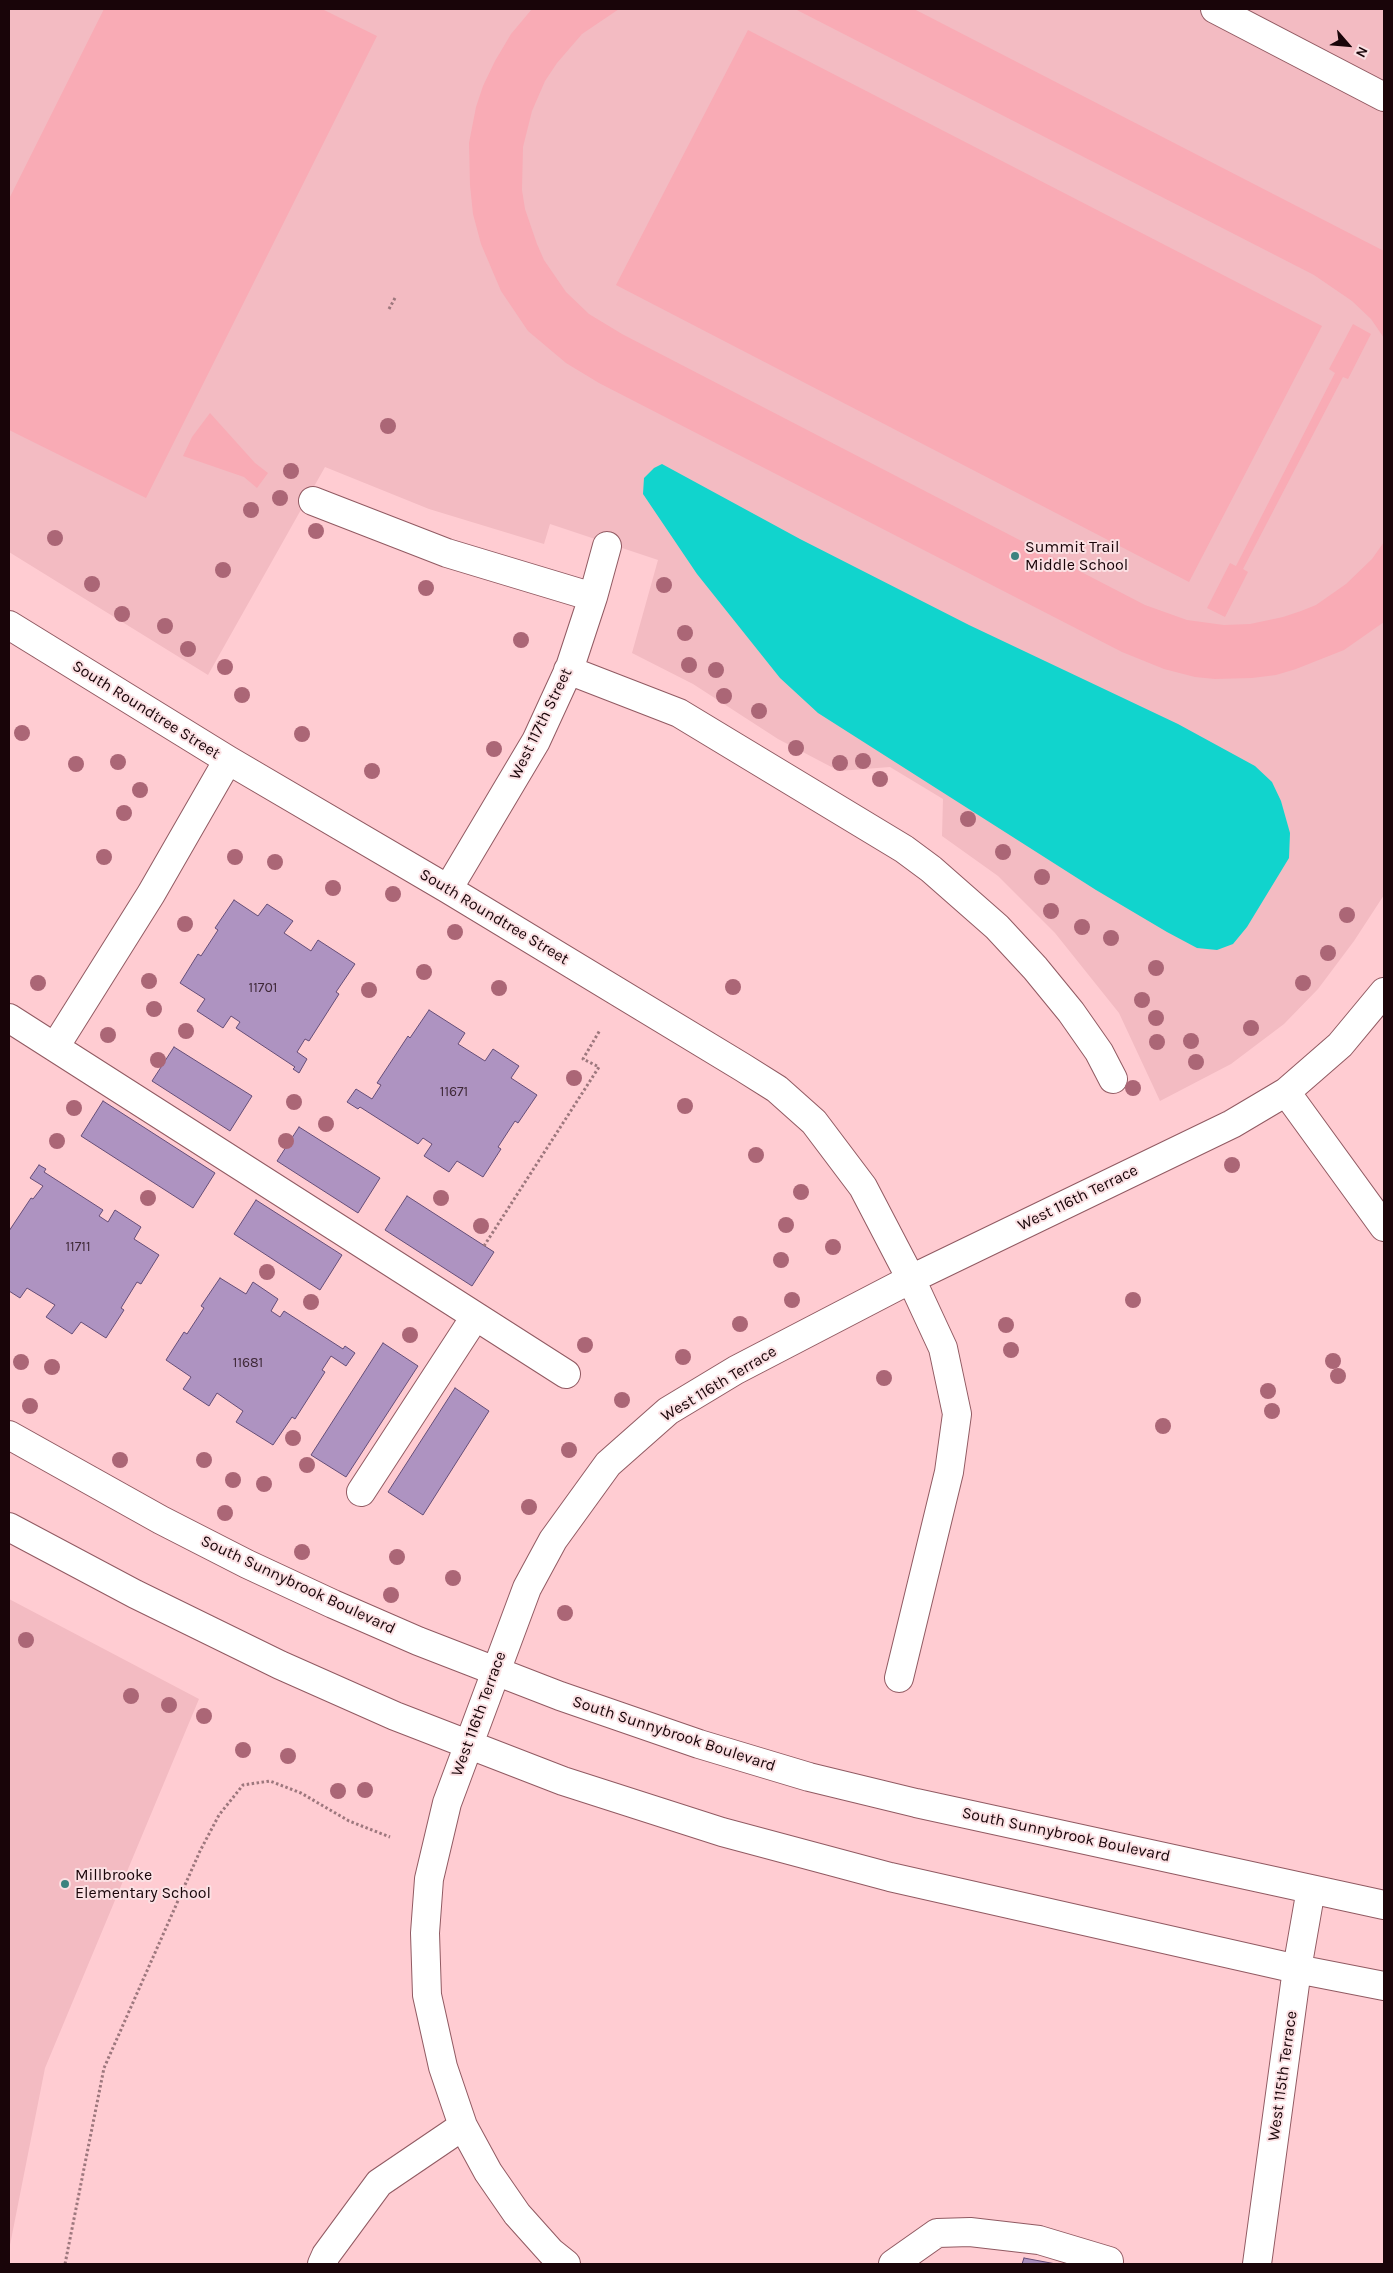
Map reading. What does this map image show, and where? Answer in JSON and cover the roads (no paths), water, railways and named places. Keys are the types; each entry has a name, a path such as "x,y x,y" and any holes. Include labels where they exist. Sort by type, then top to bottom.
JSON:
{"street":[{"path":"1215,9 1384,97"},
{"path":"313,501 447,553 593,597"},
{"name":"West 117th Street","path":"448,889 536,740 568,670 593,597 607,546"},
{"name":"South Roundtree Street","path":"9,625 228,760 448,889 777,1089 814,1122 863,1187 912,1279 943,1348 957,1414 943,1499 899,1678"},
{"path":"568,670 679,713 904,848 976,907 1035,968 1071,1012 1099,1052 1113,1079"},
{"path":"55,1047 151,894 228,760"},
{"name":"West 116th Terrace","path":"566,2264 552,2252 517,2214 488,2172 464,2126 443,2067 427,1995 425,1933 429,1879 447,1803 526,1588 552,1540 608,1464 668,1411 728,1375 912,1279 1232,1124 1286,1092 1340,1045 1384,992"},
{"path":"9,1018 566,1374"},
{"path":"1286,1092 1384,1227"},
{"path":"361,1492 476,1317"},
{"name":"South Sunnybrook Boulevard","path":"9,1435 162,1520 248,1564 418,1642 560,1696 699,1744 808,1777 1384,1905"},
{"path":"9,1527 135,1594 280,1665 395,1716 564,1781 722,1832 890,1877 1297,1969 1384,1986"},
{"name":"West 115th Terrace","path":"1257,2264 1297,1969 1311,1889"},
{"path":"322,2264 326,2255 379,2183 464,2126"},
{"path":"893,2264 937,2233 970,2232 1039,2240 1109,2261"}],"water":[{"path":"662,464 800,539 969,625 1178,724 1255,766 1272,782 1281,801 1290,833 1289,858 1247,927 1233,944 1217,950 1197,948 1096,890 818,713 780,678 697,574 643,494 644,478 654,468"}],"place":[{"name":"Summit Trail Middle School","path":"1015,556"},
{"name":"Millbrooke Elementary School","path":"65,1884"}]}
